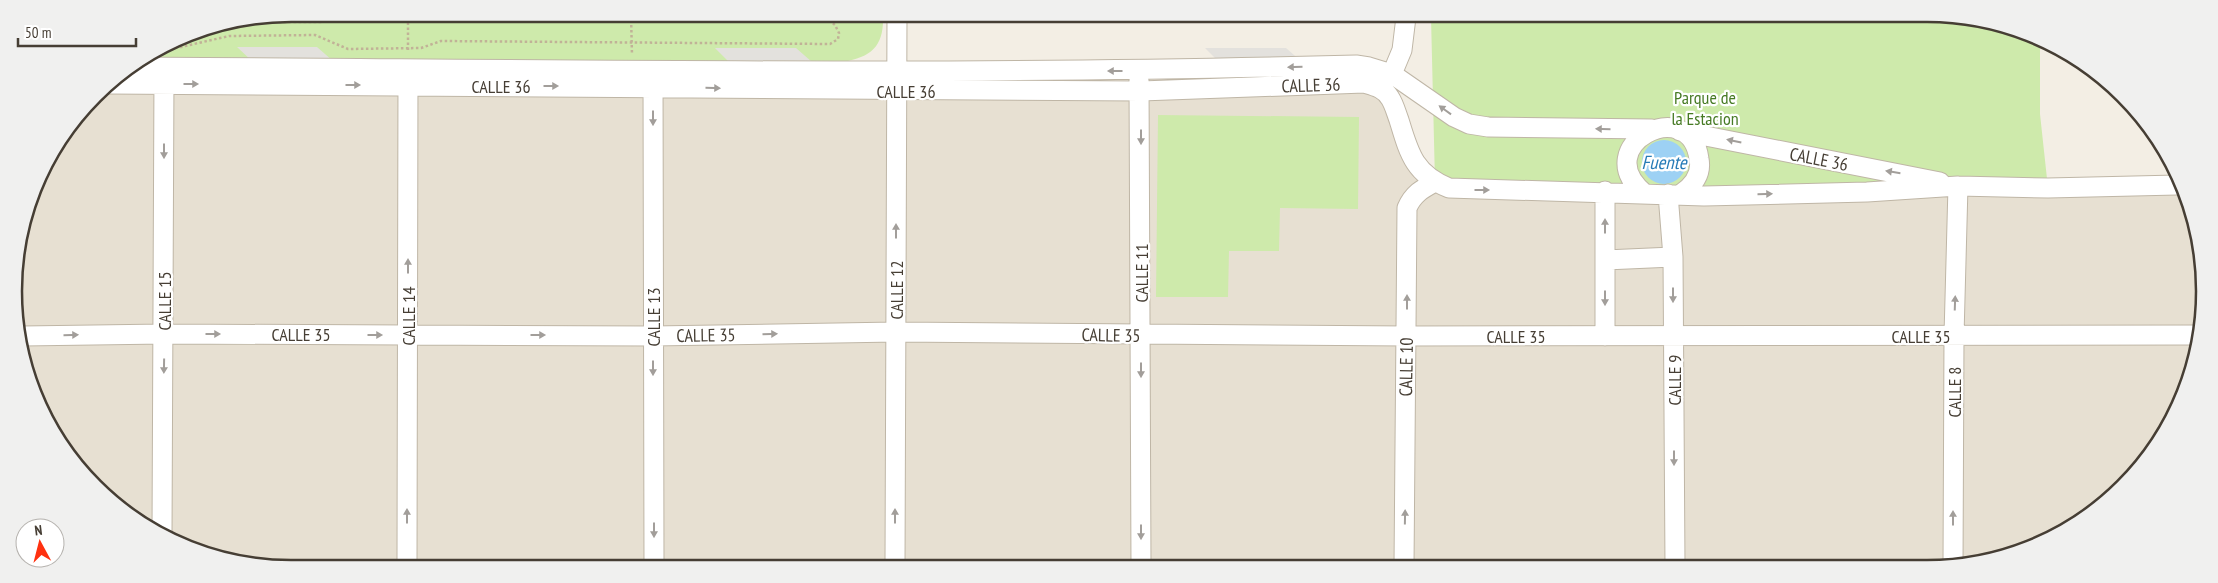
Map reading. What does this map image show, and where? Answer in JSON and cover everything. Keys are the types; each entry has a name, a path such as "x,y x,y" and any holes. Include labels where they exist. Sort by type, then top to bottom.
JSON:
{"street":[{"name":"CALLE 12","path":"895,560 895,91 898,71 897,22"},
{"path":"1392,74 1402,50 1405,22"},
{"name":"CALLE 36","path":"123,82 164,76 653,78 898,71 1137,71 1356,65 1369,66 1392,74 1454,117 1469,124 1488,128 1652,129"},
{"name":"CALLE 36","path":"141,69 164,76"},
{"name":"CALLE 36","path":"408,77 632,69 653,78 895,91 1140,91 1364,82 1379,88 1390,97 1409,153 1424,174 1435,182 1449,188 1471,190 1605,191 1645,194"},
{"name":"CALLE 11","path":"1137,71 1140,91 1141,560"},
{"name":"CALLE 15","path":"162,527 164,76"},
{"name":"CALLE 14","path":"407,560 408,77"},
{"name":"CALLE 13","path":"653,78 654,560"},
{"path":"1661,127 1680,130 1695,144 1700,163 1695,181 1675,194 1645,194 1632,180 1628,163 1632,146 1637,138 1652,129 1661,127"},
{"name":"CALLE 36","path":"1680,130 1848,165 1920,176 1958,186"},
{"name":"CALLE 10","path":"1404,560 1407,208 1417,193 1435,182"},
{"name":"CALLE 36","path":"1675,194 1867,192 1958,186 2048,188 2173,185"},
{"name":"CALLE 8","path":"1953,559 1954,336 1958,186"},
{"path":"1605,191 1605,336"},
{"name":"CALLE 9","path":"1675,194 1673,257 1675,560"},
{"path":"1605,260 1673,257"},
{"name":"CALLE 35","path":"27,336 164,334 653,336 896,332 1140,336 2192,335"}],"path":[{"path":"292,22 408,22 408,77"},
{"path":"631,22 632,69"},
{"path":"180,47 229,36 315,35 348,48 421,48 441,42 830,44 838,39 839,33 835,24 832,22"}],"shaded area":[{"path":"237,47 317,47 333,61 252,61"},
{"path":"715,48 796,48 812,62 730,63"},
{"path":"1205,48 1286,48 1302,62 1220,63"},
{"path":"120,84 1379,87 1424,174 2173,185 2186,222 2195,274 2195,309 2190,344 2181,378 2168,410 2150,441 2117,482 2076,515 2045,533 2013,546 1962,558 1944,560 274,560 222,551 173,533 142,515 101,482 68,441 50,410 32,361 23,309 22,292 25,256 32,222 43,189 59,157 78,128 101,101"}],"green space":[{"path":"292,22 883,22 878,42 869,53 843,62 157,59 189,43 222,32 256,25"},
{"name":"Parque de la Estacion","path":"1431,22 1926,22 1979,28 2013,37 2040,48 2040,114 2048,188 1867,192 1435,182"},
{"path":"1158,115 1359,117 1358,209 1280,208 1279,251 1229,251 1228,297 1156,297"}],"water":[{"name":"Fuente","path":"1668,140 1680,146 1685,153 1685,171 1680,178 1673,183 1660,184 1648,178 1643,171 1642,158 1648,146 1655,141"}]}
